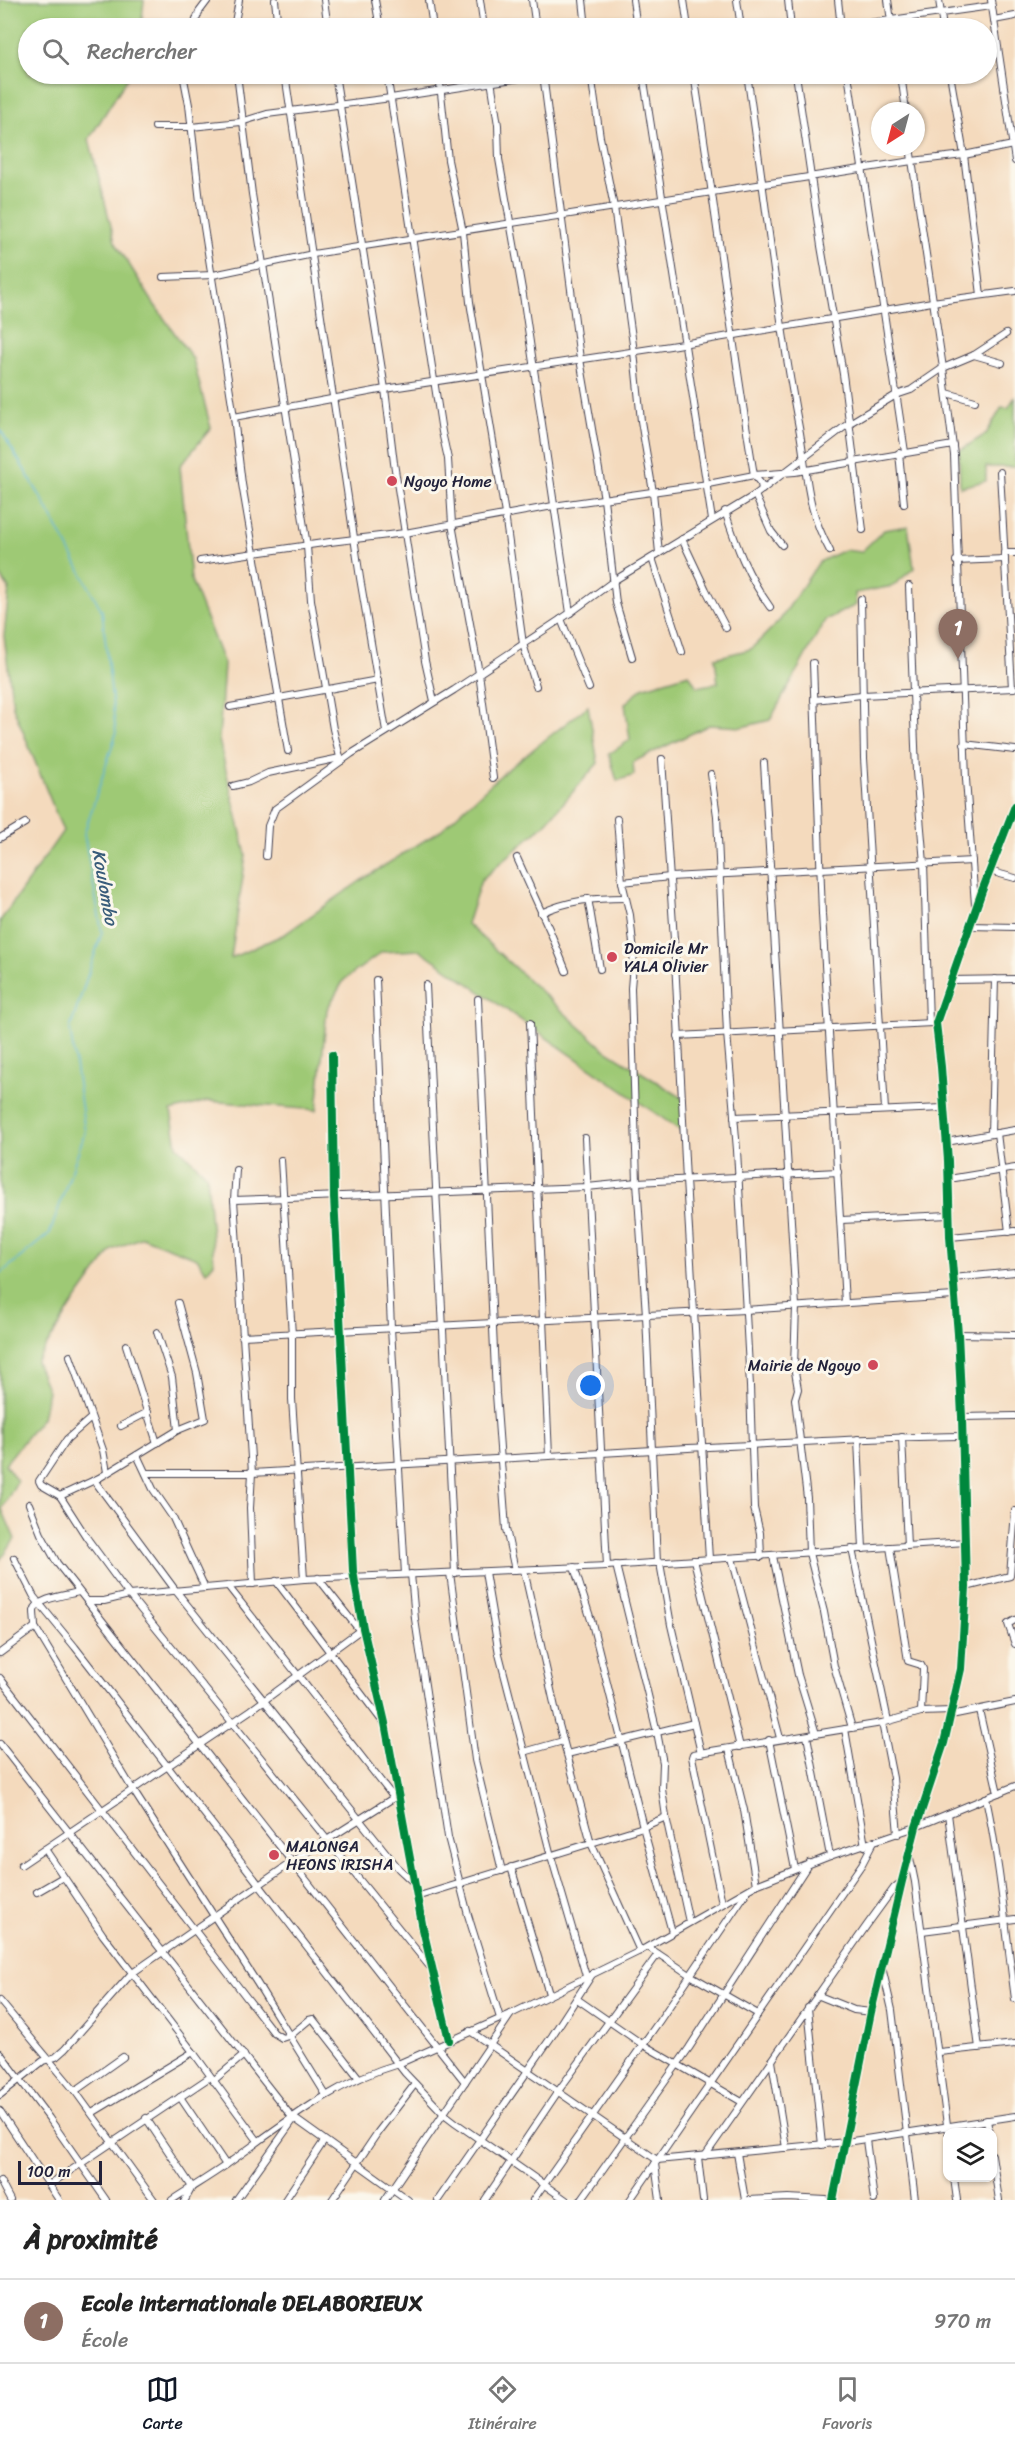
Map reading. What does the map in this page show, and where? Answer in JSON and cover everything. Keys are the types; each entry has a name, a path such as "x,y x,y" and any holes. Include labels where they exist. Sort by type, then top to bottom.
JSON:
{"street":[{"path":"197,18 208,0"},
{"path":"236,18 239,0"},
{"path":"274,0 277,18"},
{"path":"324,0 327,18"},
{"path":"375,0 378,18"},
{"path":"429,0 432,18"},
{"path":"480,0 483,18"},
{"path":"532,0 535,18"},
{"path":"583,0 585,18"},
{"path":"633,0 636,18"},
{"path":"684,0 687,18"},
{"path":"737,0 740,18"},
{"path":"788,0 790,18"},
{"path":"837,0 838,18"},
{"path":"888,0 891,18"},
{"path":"939,0 942,18"},
{"path":"901,18 941,14 991,3 994,18"},
{"path":"997,19 1015,16"},
{"path":"997,40 1015,161"},
{"path":"185,84 242,484 288,751"},
{"path":"238,84 241,122 307,546 311,600 333,729 341,759"},
{"path":"287,84 386,731"},
{"path":"336,84 364,248 425,661 434,701"},
{"path":"389,84 448,459 452,524 479,673 493,778"},
{"path":"440,84 448,160 463,232 470,302 505,514 523,644 536,686"},
{"path":"155,127 191,127 241,122 267,114 478,84"},
{"path":"491,84 498,125 499,159 512,224 570,613"},
{"path":"545,84 580,359 604,499 616,603 632,657"},
{"path":"592,84 614,207 641,421 653,492 659,553"},
{"path":"645,84 712,520"},
{"path":"696,84 734,335 742,403 754,475 761,484 762,490"},
{"path":"749,84 811,508 818,530 830,551"},
{"path":"798,84 832,318 843,374 863,530"},
{"path":"849,84 896,395 904,504"},
{"path":"902,84 905,102"},
{"path":"952,84 964,155 981,295"},
{"path":"163,277 213,275 312,254 364,248 412,238 1013,146"},
{"path":"911,156 953,446 956,561 964,692 964,744 975,909"},
{"path":"234,417 385,389 634,352 932,302 1015,291"},
{"path":"266,856 268,826 275,809 341,759 479,673 570,613 615,580 755,495 848,424 896,395 911,390 943,368 974,355 1006,334"},
{"path":"974,355 1002,363"},
{"path":"947,393 975,401"},
{"path":"200,561 355,538 405,533 553,506 708,484 754,475 805,471 853,461 953,446"},
{"path":"814,700 862,695 1013,688 1000,472"},
{"path":"755,495 771,531 782,545"},
{"path":"725,512 742,561 755,586 770,607"},
{"path":"682,539 726,628"},
{"path":"956,561 1015,553"},
{"path":"652,558 682,652"},
{"path":"832,2200 846,2142 871,2012 902,1881 916,1827 944,1743 961,1670 966,1587 958,1334 952,1278 949,1179 941,1067 932,1023 924,863 916,772 909,586"},
{"path":"861,599 862,695 870,866 882,1025 885,1110"},
{"path":"561,619 589,688"},
{"path":"813,663 821,869 845,1303"},
{"path":"230,707 378,680"},
{"path":"964,744 1015,750"},
{"path":"233,786 249,782 268,773 341,759"},
{"path":"662,759 709,1559"},
{"path":"764,763 795,1306 794,1366 798,1389 795,1399 802,1443 809,1553 848,1729 865,1846"},
{"path":"711,774 717,816 727,1033 735,1117 753,1446 754,1508 760,1533 761,1557"},
{"path":"932,1023 951,980 975,909 1015,806"},
{"path":"617,819 622,882 633,934 631,988 637,1182 658,1563 701,1753"},
{"path":"0,838 25,823"},
{"path":"517,858 566,972"},
{"path":"622,882 770,871 972,861"},
{"path":"989,871 1015,878"},
{"path":"541,913 556,906 588,898 625,898"},
{"path":"588,898 600,969"},
{"path":"970,926 1015,927"},
{"path":"950,1236 1012,1231 994,1134 995,979"},
{"path":"951,980 1015,979"},
{"path":"376,980 391,1328 408,1574 439,1786 460,1883 500,2018"},
{"path":"426,985 438,1193 452,1573 475,1760 502,1870"},
{"path":"478,999 492,1323 506,1529 515,1570"},
{"path":"530,1023 549,1456"},
{"path":"678,1036 932,1023"},
{"path":"332,1055 334,1197 354,1576 362,1629 385,1724 396,1796 416,1897 449,2040"},
{"path":"735,1117 943,1108"},
{"path":"946,1142 1015,1130"},
{"path":"585,1138 595,1369 602,1452 607,1566"},
{"path":"282,1160 292,1335 292,1399 303,1578"},
{"path":"949,1179 1015,1168"},
{"path":"237,1170 234,1200 252,1473 250,1508 252,1584"},
{"path":"234,1200 537,1189 838,1172"},
{"path":"841,1220 949,1215"},
{"path":"952,1278 1015,1272"},
{"path":"242,1336 694,1313 954,1296"},
{"path":"60,1496 94,1480 178,1430 203,1420 206,1416 178,1303"},
{"path":"157,1332 172,1377 178,1430"},
{"path":"958,1334 1015,1335"},
{"path":"126,1345 157,1443"},
{"path":"70,1356 103,1450 107,1472"},
{"path":"121,1426 148,1412"},
{"path":"962,1417 1015,1416"},
{"path":"91,1418 67,1439 39,1481 41,1485 60,1496 87,1538 129,1595 431,1968"},
{"path":"146,1473 252,1473 602,1452 962,1436"},
{"path":"902,1437 907,1546"},
{"path":"858,1439 863,1549"},
{"path":"137,1455 153,1489 173,1518 205,1588"},
{"path":"94,1480 176,1591 399,1869 414,1883"},
{"path":"29,1504 57,1563 78,1592 465,2082"},
{"path":"966,1587 1012,1575 1015,1511"},
{"path":"87,1602 105,1601 129,1595 303,1578 574,1568 966,1542"},
{"path":"890,1547 908,1661 921,1665 923,1669 921,1712"},
{"path":"852,1549 885,1722 898,1834"},
{"path":"774,1556 798,1676 816,1734"},
{"path":"14,1558 28,1588 40,1604 415,2084 443,2114 566,2200"},
{"path":"732,1558 780,1738"},
{"path":"694,1560 740,1747"},
{"path":"616,1565 657,1732 663,1763 662,1789 666,1817 689,1923"},
{"path":"574,1568 592,1623 623,1740 642,1827 672,1932"},
{"path":"524,1570 563,1741 591,1843 640,1951"},
{"path":"485,1572 499,1654 551,1856 586,1976"},
{"path":"318,1578 362,1629"},
{"path":"276,1581 385,1724"},
{"path":"228,1586 396,1796"},
{"path":"78,1592 52,1598 40,1604 34,1610 35,1627 133,1790 291,2035 326,2095"},
{"path":"1015,1620 1008,1624 1015,1644"},
{"path":"0,1653 35,1627"},
{"path":"21,1865 234,1722 362,1629"},
{"path":"0,1678 101,1812 274,2033 282,2038 291,2035 309,2020 316,2021 359,2078"},
{"path":"722,1903 692,1757 701,1753 780,1738 807,1736 885,1722 921,1712 951,1713 1015,1702"},
{"path":"979,1710 998,1793"},
{"path":"567,1754 694,1723"},
{"path":"807,1736 830,1856"},
{"path":"769,1740 795,1869"},
{"path":"524,1752 563,1741"},
{"path":"0,1744 293,2117 408,2200"},
{"path":"729,1749 744,1810 756,1885"},
{"path":"174,2199 326,2095 359,2078 398,2064 500,2018 640,1951 756,1885 809,1863 898,1834 1015,1786"},
{"path":"0,2095 48,2058 56,2057 65,2049 131,1974 292,1862 396,1796"},
{"path":"986,1798 999,1864 1015,1999"},
{"path":"948,1814 979,2048"},
{"path":"416,1897 642,1827 666,1817"},
{"path":"630,2200 862,1864 874,1843"},
{"path":"45,1849 131,1974 193,2052 258,2141"},
{"path":"909,1854 939,2052 947,2128"},
{"path":"581,2200 676,2064 809,1863"},
{"path":"511,1868 549,1994"},
{"path":"38,1892 63,1877"},
{"path":"704,2200 702,2157 894,1888 902,1881"},
{"path":"532,2200 748,1890"},
{"path":"922,1931 1015,1919"},
{"path":"648,1947 690,1975 758,2014"},
{"path":"485,2200 608,2021 658,1954"},
{"path":"882,1967 892,2010 915,2200"},
{"path":"438,2200 593,1973"},
{"path":"817,1995 854,2010 871,2012"},
{"path":"577,1999 642,2044 742,2102"},
{"path":"0,2001 75,2091 154,2200"},
{"path":"808,2008 822,2145"},
{"path":"386,2200 511,2013"},
{"path":"470,2031 625,2136 656,2162 660,2200"},
{"path":"939,2052 1015,2044"},
{"path":"92,2114 193,2052"},
{"path":"0,2054 106,2200"},
{"path":"49,2185 146,2118 211,2079 244,2055"},
{"path":"75,2091 123,2057"},
{"path":"772,2061 786,2148"},
{"path":"332,2200 415,2084"},
{"path":"180,2097 226,2165"},
{"path":"0,2111 58,2200"},
{"path":"955,2128 1015,2116"},
{"path":"236,2200 293,2117"},
{"path":"146,2118 192,2187"},
{"path":"987,2120 988,2128"},
{"path":"656,2162 943,2130"},
{"path":"866,2140 874,2200"},
{"path":"285,2200 324,2141"},
{"path":"737,2153 747,2200 767,2198 826,2200"},
{"path":"0,2181 10,2200"},
{"path":"955,2182 957,2200"},
{"path":"997,2182 999,2200"},
{"path":"185,2200 192,2187"}],"green space":[{"path":"0,0 144,0 142,18 18,18 18,84 124,84 89,139 115,242 154,304 193,359 211,428 180,466 191,580 224,664 219,740 246,855 231,958 285,934 363,879 441,830 503,773 588,706 598,763 545,824 481,880 467,924 604,1049 684,1099 681,1131 420,950 382,952 344,980 327,1009 317,1110 208,1101 171,1111 177,1146 207,1175 214,1263 206,1272 197,1258 142,1237 112,1250 71,1307 36,1362 48,1391 42,1418 5,1464 17,1481 2,1509 15,1539 0,1560 0,921 63,831 13,707 4,636 9,589 0,575"},
{"path":"1015,397 1015,467 986,467 986,481 960,487 959,451 986,434 1002,407 1008,408"},
{"path":"908,526 914,568 893,586 855,593 856,605 825,620 770,720 742,727 709,725 633,762 634,775 617,781 609,754 630,740 625,704 642,688 689,674 697,687 718,683 715,658 751,649 780,620 819,562 844,550 861,552 884,530"}],"waterway":[{"name":"Koulombo","path":"0,429 42,499 102,611 116,734 84,834 102,932 70,1029 85,1132 50,1233 0,1274"}],"cycle path":[{"path":"833,2200 871,2012 902,1881 916,1827 944,1743 961,1669 966,1587 962,1417 950,1237 948,1161 936,1023 982,891 1015,806"},
{"path":"332,1055 334,1197 353,1571 363,1628 385,1723 423,1929 449,2040"}],"place":[{"name":"Ngoyo Home","path":"392,481"},
{"name":"Ecole internationale DELABORIEUX","path":"958,659"},
{"name":"Domicile Mr YALA Olivier","path":"612,957"},
{"name":"Mairie de Ngoyo","path":"873,1365"},
{"name":"MALONGA HEONS IRISHA","path":"274,1855"}]}
